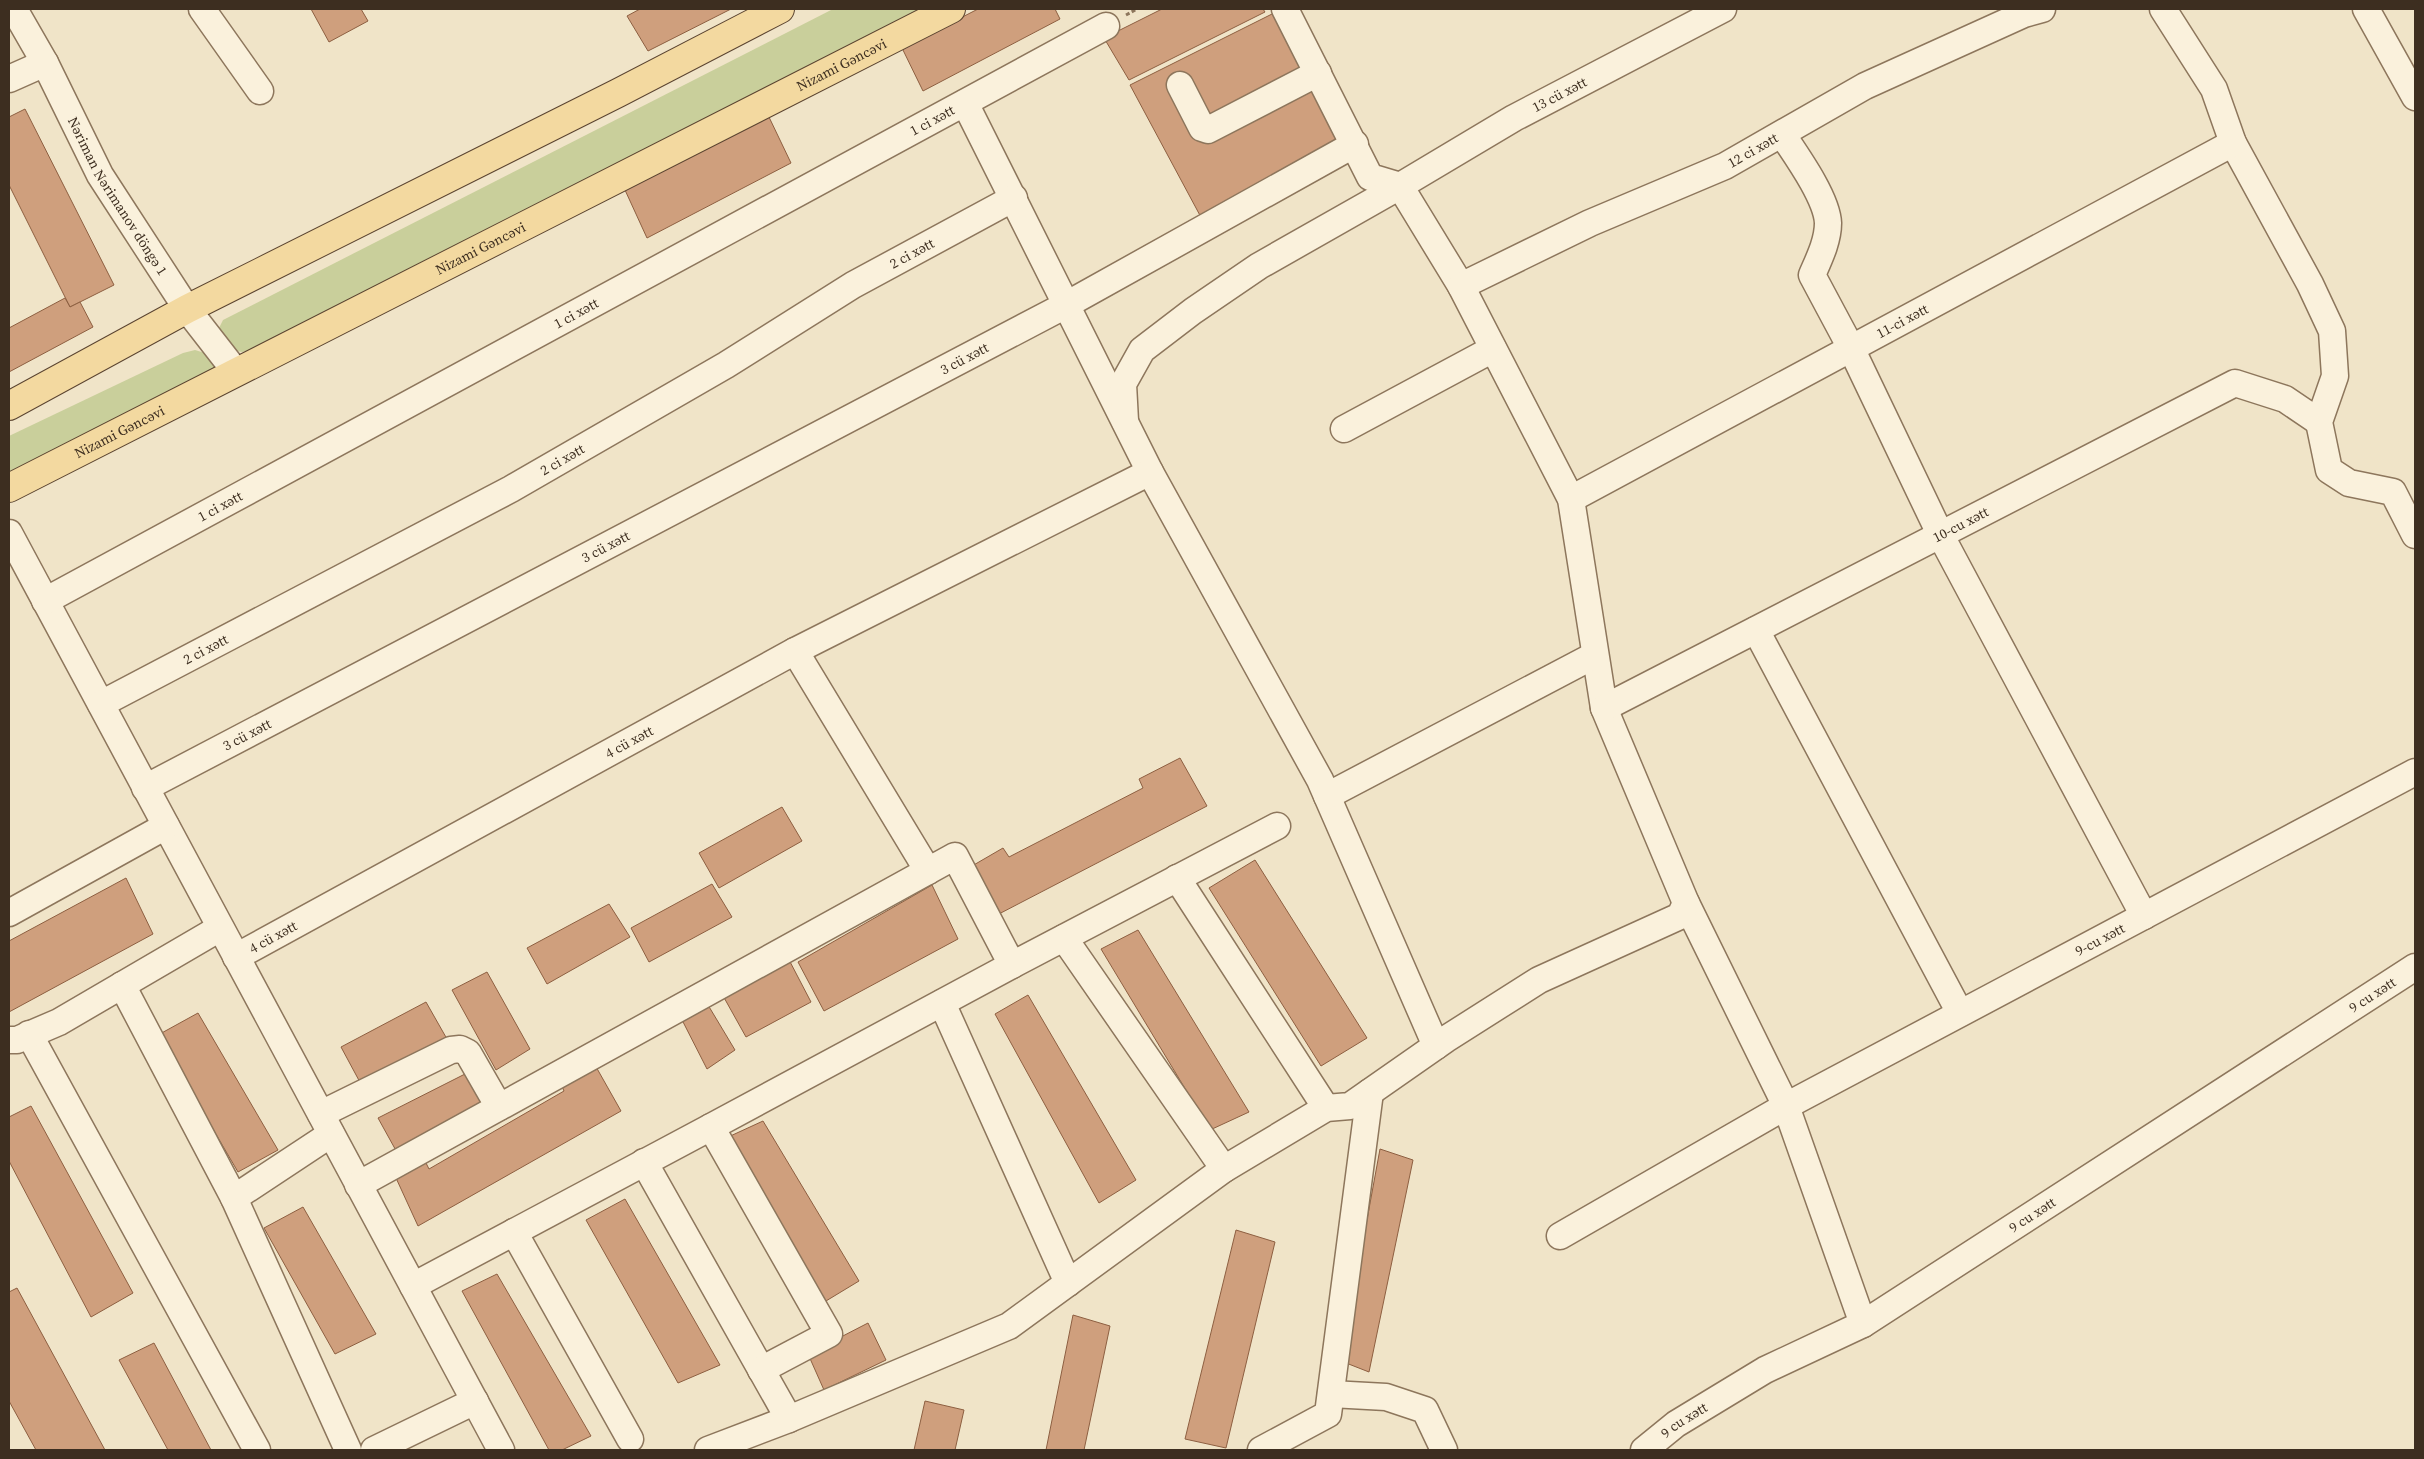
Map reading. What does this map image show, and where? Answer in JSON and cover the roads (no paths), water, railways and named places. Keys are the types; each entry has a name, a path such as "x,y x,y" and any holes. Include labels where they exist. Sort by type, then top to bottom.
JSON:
{"main road":[{"path":"9,406 187,309 618,93 780,9"},
{"name":"Nizami Gəncəvi","path":"9,488 951,9"}],"street":[{"name":"Nəriman Nərimanov döngə 1","path":"14,9 45,63 100,175 187,309 236,372"},
{"path":"202,9 260,91"},
{"path":"1285,9 1355,144 1370,177 1400,186 1461,286 1570,499 1604,708 1686,903 1786,1106 1863,1324"},
{"name":"13 cü xətt","path":"1125,421 1123,384 1142,350 1192,311 1259,266 1400,186 1514,118 1723,9"},
{"name":"12 ci xətt","path":"1461,286 1590,223 1725,166 1866,86 2024,14 2042,9"},
{"path":"2163,9 2214,89 2233,143 2310,284 2332,331 2335,376 2319,422 2329,470 2349,483 2393,492 2415,535"},
{"path":"2366,9 2415,97"},
{"name":"1 ci xətt","path":"45,601 1106,26"},
{"path":"9,79 45,63"},
{"path":"1180,85 1202,128 1208,130 1318,73"},
{"path":"965,103 1150,472 1327,796 1436,1046"},
{"path":"1782,134 1808,173 1821,200 1828,223 1822,253 1812,275 1851,348 1941,536 2144,916"},
{"name":"11-ci xətt","path":"1570,499 2233,143"},
{"name":"3 cü xətt","path":"145,788 1066,304 1355,144"},
{"name":"2 ci xətt","path":"101,704 511,490 726,365 854,285 1014,198"},
{"path":"1344,429 1493,349"},
{"name":"10-cu xətt","path":"1604,708 2235,383 2286,399 2319,422"},
{"name":"4 cü xətt","path":"236,957 795,651 1150,472"},
{"path":"9,533 501,1450"},
{"path":"1756,630 1960,1013"},
{"path":"795,651 928,871"},
{"path":"1327,796 1596,655"},
{"name":"9-cu xətt","path":"1560,1236 1786,1106 2415,772"},
{"path":"9,913 166,826"},
{"path":"413,1286 1012,965 1277,826"},
{"path":"358,1184 955,856 1012,965"},
{"path":"1177,878 1326,1108"},
{"path":"708,1450 789,1419 1009,1326 1224,1169 1326,1108 1350,1106 1436,1046 1539,980 1680,916 1686,903"},
{"path":"220,928 59,1022 19,1037 256,1450"},
{"path":"1064,938 1224,1169"},
{"name":"9 cu xətt","path":"1644,1450 1676,1424 1765,1370 1863,1324 2415,967"},
{"path":"122,985 234,1198 348,1450"},
{"path":"942,1003 1068,1283"},
{"path":"234,1198 326,1124 451,1050 460,1049 468,1053 499,1107"},
{"path":"1261,1450 1328,1414 1370,1092"},
{"path":"711,1127 828,1334 761,1370"},
{"path":"644,1162 789,1419"},
{"path":"514,1232 630,1439"},
{"path":"1331,1394 1386,1396 1425,1410 1444,1450"},
{"path":"374,1450 475,1401"}]}
